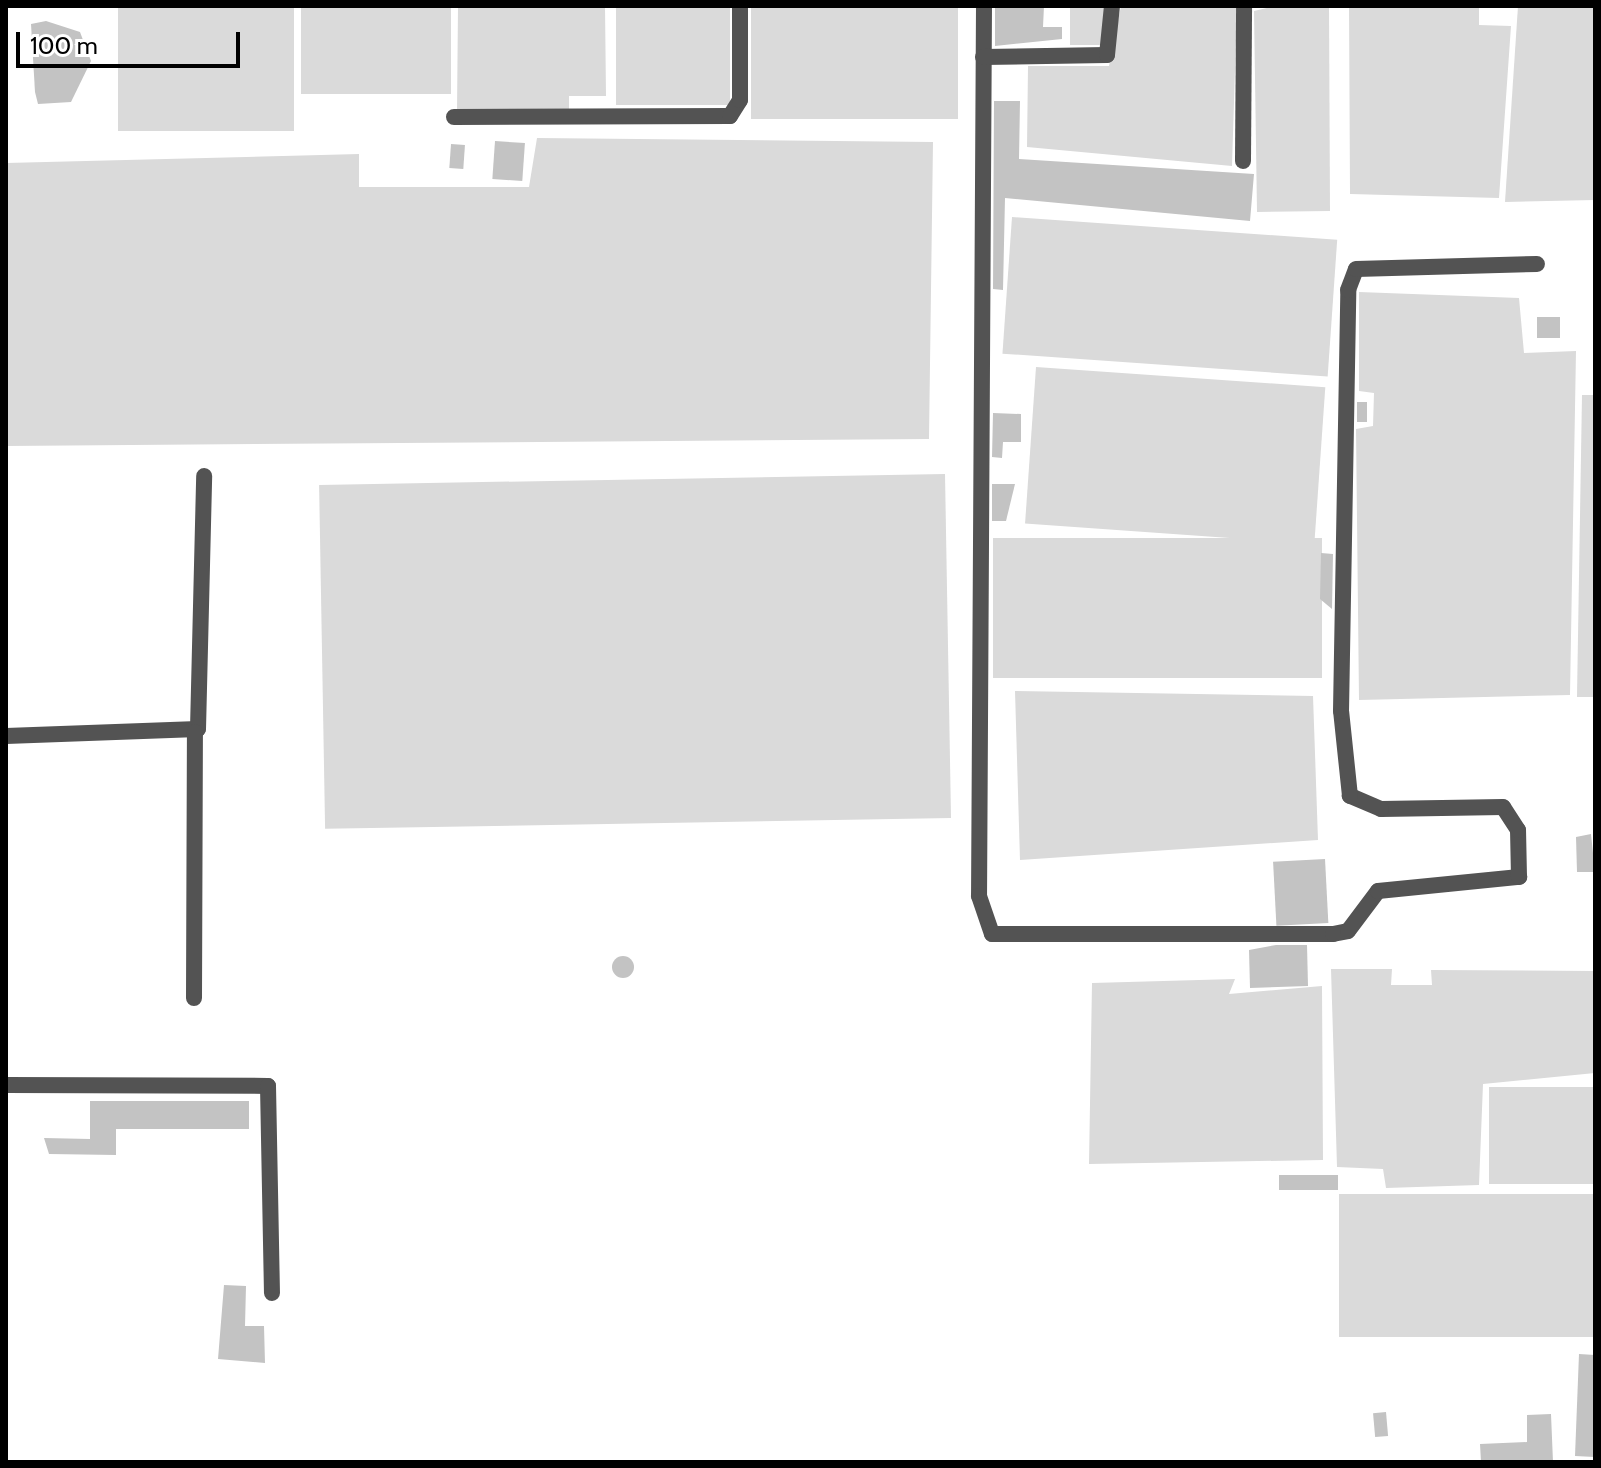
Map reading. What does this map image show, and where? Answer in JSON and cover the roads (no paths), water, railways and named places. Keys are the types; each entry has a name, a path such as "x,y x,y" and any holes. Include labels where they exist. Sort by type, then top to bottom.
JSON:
{"street":[{"path":"454,117 730,116 740,100 740,6"},
{"path":"984,6 979,896 992,934 1333,934 1348,931 1378,891 1519,877 1518,830 1503,807 1381,809 1350,796 1341,711 1348,290 1356,269 1537,264"},
{"path":"983,57 1107,55 1112,6"},
{"path":"1243,161 1244,6"},
{"path":"194,998 195,732 204,476"},
{"path":"6,736 195,732"},
{"path":"6,1085 268,1086 272,1293"}]}
